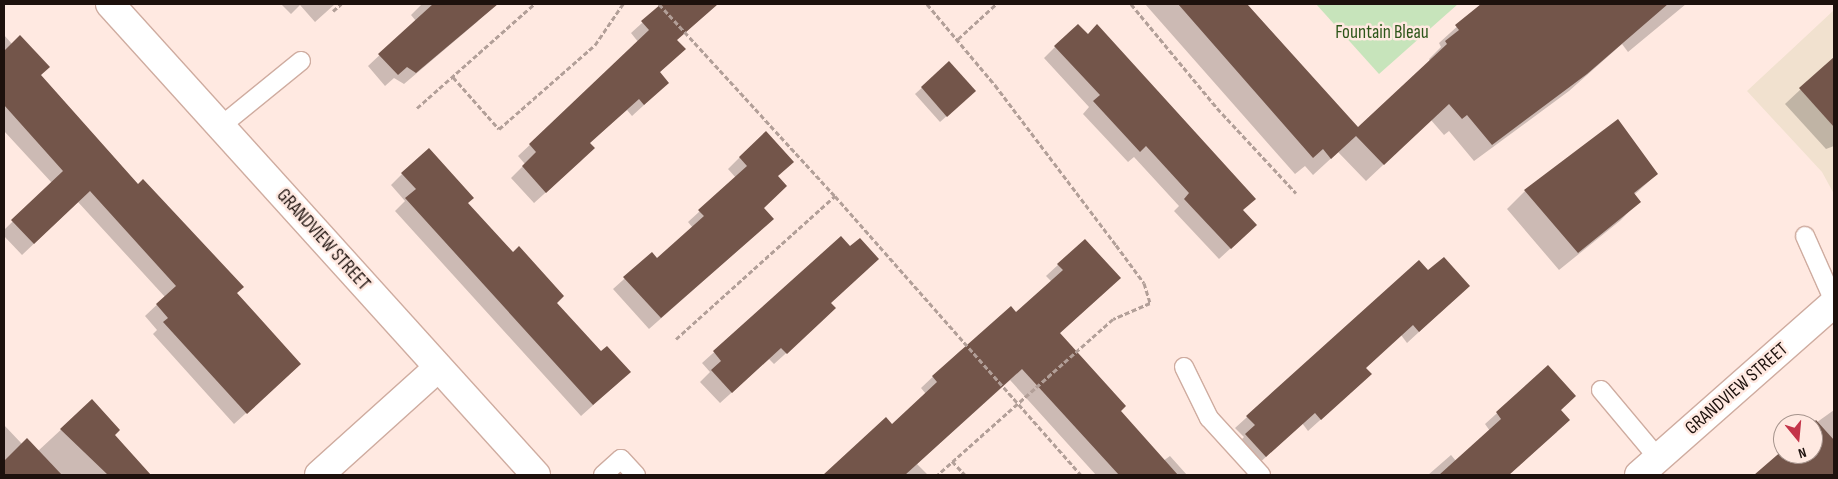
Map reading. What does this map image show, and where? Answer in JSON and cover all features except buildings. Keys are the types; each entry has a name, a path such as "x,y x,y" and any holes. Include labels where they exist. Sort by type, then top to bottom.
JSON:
{"street":[{"name":"GRANDVIEW STREET","path":"110,4 536,475"},
{"name":"GRANDVIEW STREET","path":"1649,467 1834,302"},
{"path":"319,475 438,368"}],"lane":[{"path":"221,126 301,60"},
{"path":"1805,236 1834,302"},
{"path":"1184,367 1209,418 1262,475"},
{"path":"1601,390 1649,467"},
{"path":"603,475 621,459 636,475"}],"path":[{"path":"333,11 340,4"},
{"path":"418,108 534,4"},
{"path":"453,77 499,129 595,45 624,4"},
{"path":"659,4 835,196 1081,475"},
{"path":"928,4 958,39 1116,244 1144,283 1150,303 1113,319 937,475"},
{"path":"958,39 996,4"},
{"path":"1130,4 1217,108 1296,193"},
{"path":"676,339 835,196"},
{"path":"952,462 965,475"}],"shaded area":[{"path":"1834,10 1834,194 1822,172 1747,91"}],"green space":[{"name":"Fountain Bleau","path":"1316,4 1458,4 1379,74"}]}
